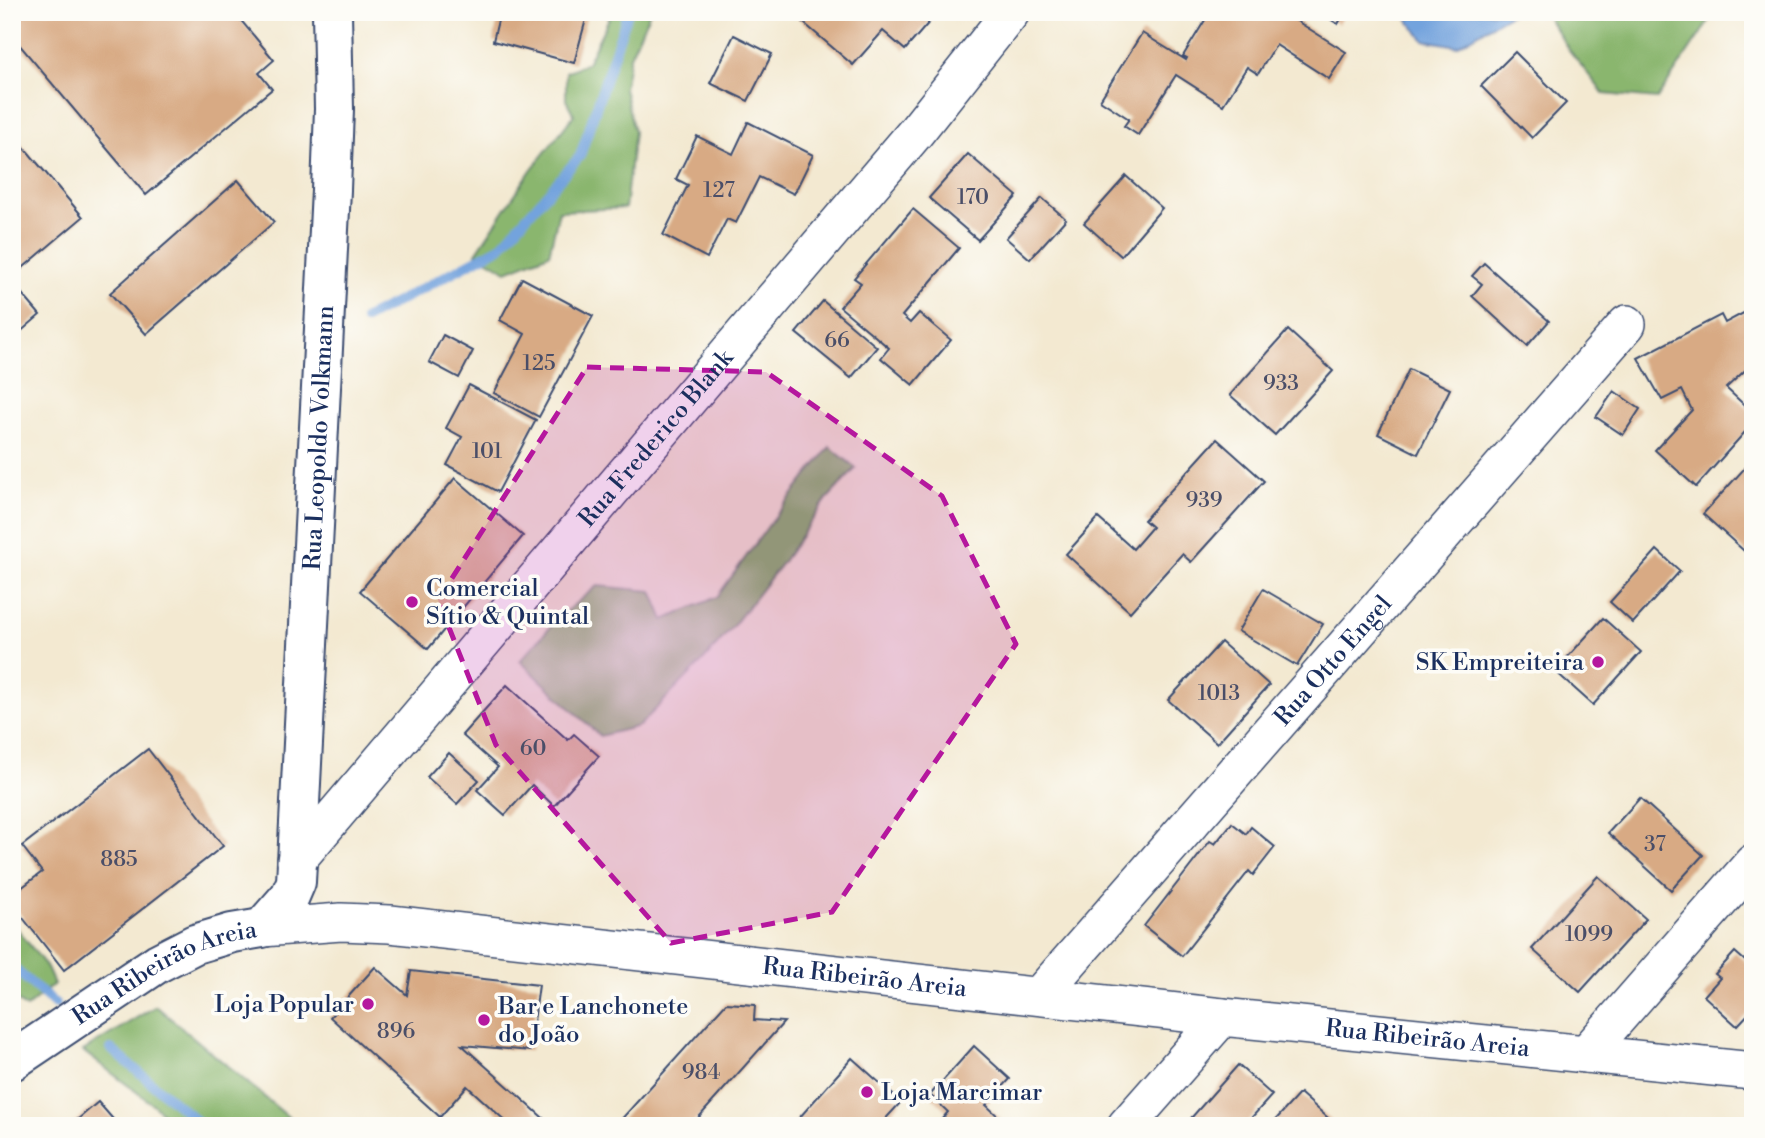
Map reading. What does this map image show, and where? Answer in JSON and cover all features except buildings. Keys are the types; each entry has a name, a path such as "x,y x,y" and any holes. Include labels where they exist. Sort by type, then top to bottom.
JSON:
{"street":[{"name":"Rua Leopoldo Volkmann","path":"296,861 331,190 334,109 332,12"},
{"name":"Rua Frederico Blank","path":"296,861 915,133 1011,12"},
{"name":"Rua Otto Engel","path":"1039,996 1627,324"},
{"path":"247,930 296,861"},
{"path":"1586,1054 1753,863"},
{"name":"Rua Ribeirão Areia","path":"12,1061 158,963 195,944 247,930 341,922 390,924 1222,1017 1753,1071"},
{"path":"1126,1126 1222,1017"}],"highlighted area":[{"path":"587,367 766,372 942,496 1016,644 832,912 671,943 496,745 438,600"}],"green space":[{"path":"612,12 650,12 630,56 624,88 634,132 625,208 559,211 549,254 507,271 476,253 531,170 574,115 566,100 566,72 587,63"},
{"path":"1544,12 1715,12 1657,99 1604,94 1569,50"},
{"path":"830,447 856,468 827,499 729,631 639,726 600,736 520,661 559,617 597,586 652,591 664,620 717,597"},
{"path":"12,922 46,966 54,984 26,1008 12,997"},
{"path":"156,1006 299,1126 176,1126 155,1106 83,1051"}],"water":[{"path":"1402,12 1514,12 1457,46 1424,40"}],"waterway":[{"path":"365,319 500,247 580,156 628,12"},
{"path":"12,967 55,1004"},
{"path":"111,1049 203,1126"}],"place":[{"name":"Comercial Sítio & Quintal","path":"412,602"},
{"name":"SK Empreiteira","path":"1598,662"},
{"name":"Loja Popular","path":"368,1004"},
{"name":"Bar e Lanchonete do João","path":"484,1020"},
{"name":"Loja Marcimar","path":"867,1092"}]}
